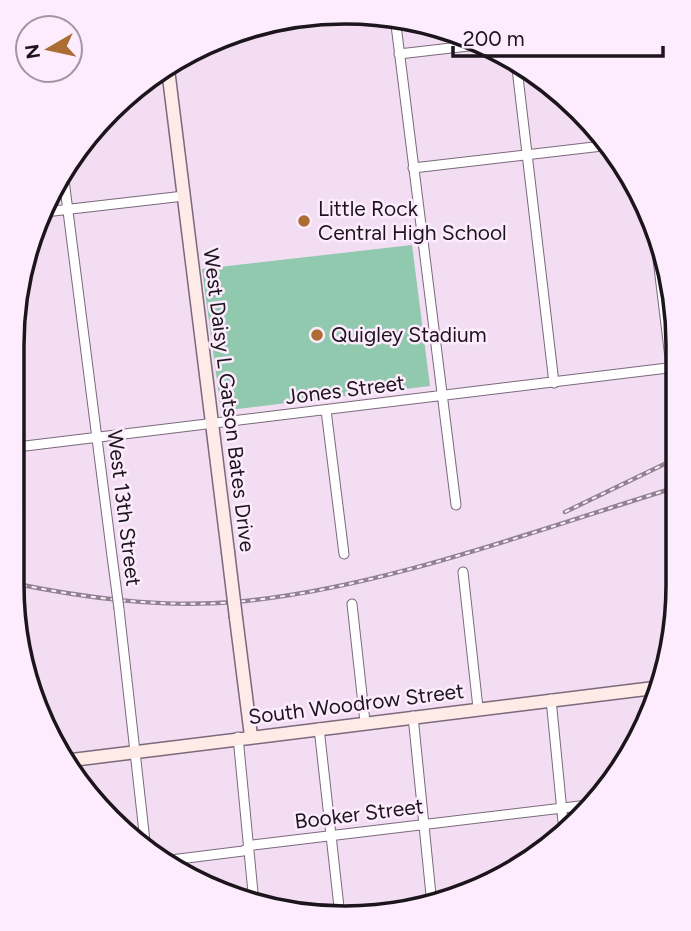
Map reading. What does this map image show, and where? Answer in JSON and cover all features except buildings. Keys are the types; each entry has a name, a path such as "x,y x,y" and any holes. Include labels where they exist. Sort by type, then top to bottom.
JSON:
{"street":[{"path":"396,29 456,505"},
{"path":"399,54 462,47"},
{"path":"518,75 554,383"},
{"name":"West Daisy L Gatson Bates Drive","path":"169,78 236,618 245,737"},
{"path":"413,168 597,147"},
{"name":"West 13th Street","path":"65,190 137,750 145,836"},
{"path":"55,211 184,196"},
{"name":"Jones Street","path":"24,446 666,368"},
{"path":"326,410 344,554"},
{"path":"463,572 478,708"},
{"path":"352,604 365,722"},
{"name":"South Woodrow Street","path":"76,759 649,688"},
{"path":"551,699 563,821"},
{"path":"413,716 431,895"},
{"path":"320,727 339,906"},
{"path":"245,737 248,848 253,893"},
{"name":"Booker Street","path":"179,859 424,824 578,806"}],"green space":[{"name":"Quigley Stadium","path":"412,245 430,386 221,411 202,269"}],"railway":[{"path":"565,512 666,463"},
{"path":"24,585 151,603 207,604 290,595 346,585 458,556 666,491"}],"place":[{"name":"Little Rock Central High School","path":"304,221"},
{"name":"Quigley Stadium","path":"317,335"}]}
